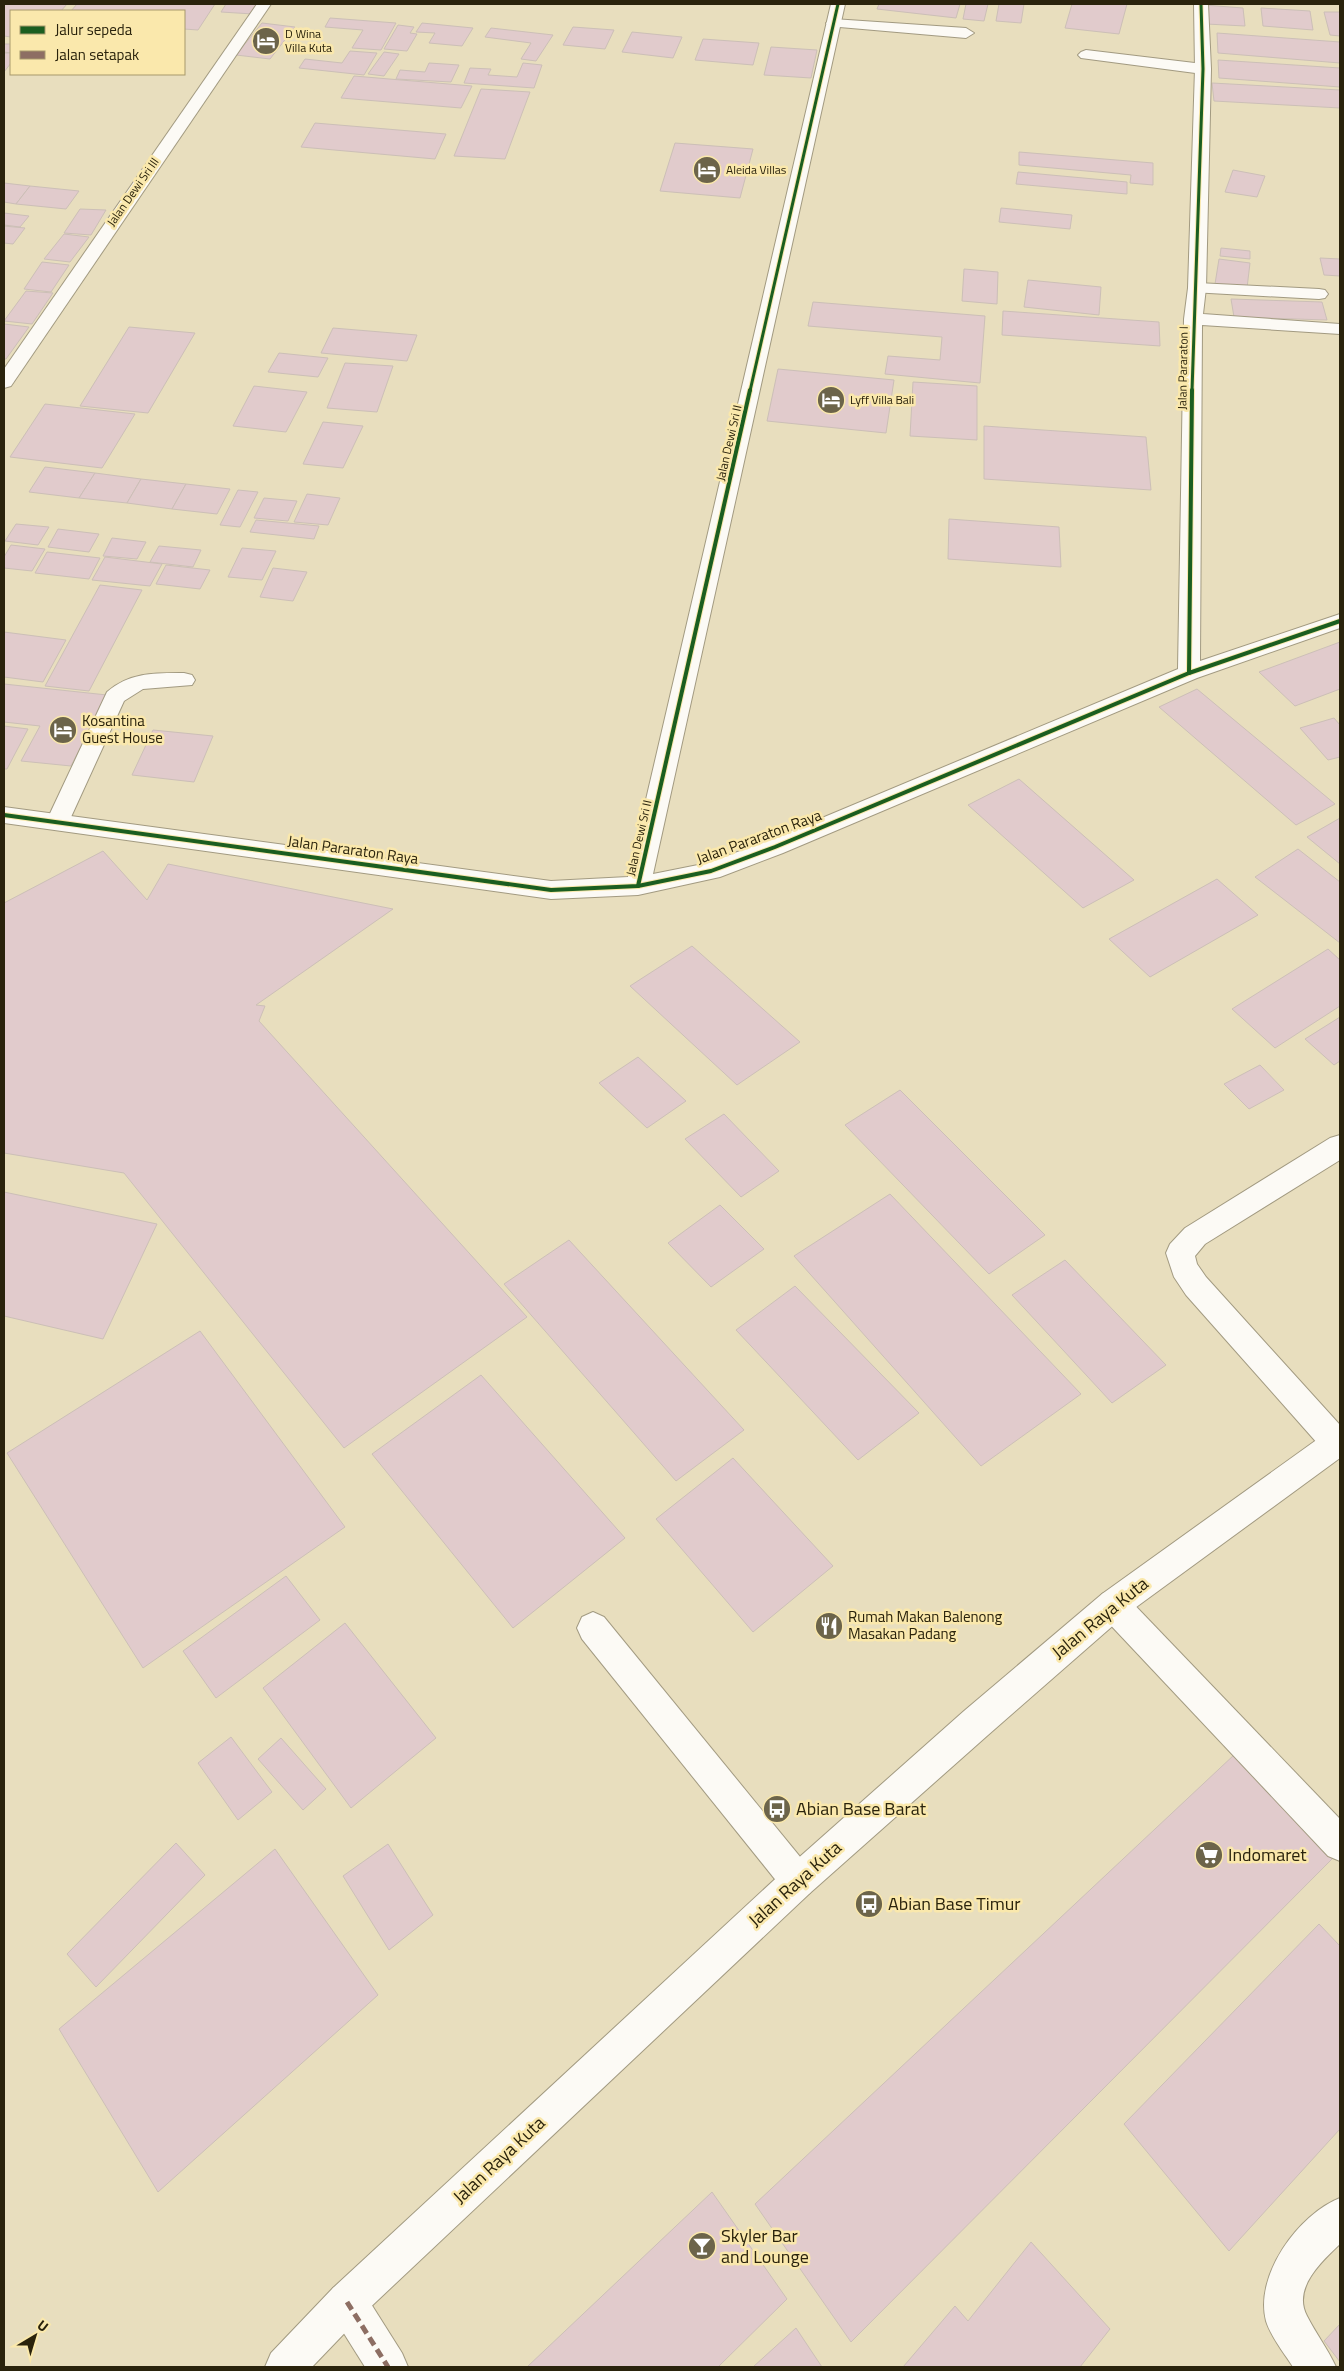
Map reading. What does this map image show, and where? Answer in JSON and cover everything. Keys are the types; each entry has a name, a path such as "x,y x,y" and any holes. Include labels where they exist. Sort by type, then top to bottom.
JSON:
{"street":[{"name":"Jalan Dewi Sri III","path":"4,382 264,4"},
{"name":"Jalan Dewi Sri II","path":"638,886 838,4"},
{"name":"Jalan Pararaton I","path":"1189,673 1194,319 1197,288 1203,68 1201,4"},
{"path":"833,23 966,33"},
{"path":"1086,55 1203,68"},
{"path":"1197,288 1319,294"},
{"path":"1194,319 1340,329"},
{"name":"Jalan Pararaton Raya","path":"4,815 551,890 638,886 711,871 775,847 1189,673 1340,621"},
{"path":"58,822 115,697 124,687 137,681 184,680"},
{"path":"1338,1442 1196,1286 1184,1268 1180,1253 1195,1236 1340,1146"},
{"name":"Jalan Raya Kuta","path":"285,2367 347,2302 798,1881 1113,1605 1338,1442"},
{"path":"1113,1605 1340,1844"},
{"path":"593,1628 798,1881"},
{"path":"1316,2367 1286,2320 1284,2292 1294,2265 1316,2239 1340,2217"},
{"path":"347,2302 388,2367"}],"building":[{"path":"4,4 67,4 62,10 10,10 10,37 4,36"},
{"path":"77,4 215,4 198,30 185,29 185,10 72,10"},
{"path":"226,4 259,4 253,14 221,12"},
{"path":"879,4 960,4 956,18 877,9"},
{"path":"966,4 988,4 984,21 963,19"},
{"path":"999,4 1024,4 1021,23 996,21"},
{"path":"1072,4 1127,4 1119,34 1065,28"},
{"path":"1204,5 1243,8 1245,26 1206,24"},
{"path":"1261,8 1310,11 1313,30 1263,26"},
{"path":"1324,12 1340,12 1340,36 1330,35"},
{"path":"330,18 396,23 381,50 352,48 363,30 325,27"},
{"name":"D Wina Villa Kuta","path":"262,23 295,27 270,59 236,55"},
{"path":"422,23 473,28 462,46 429,43 435,33 416,32"},
{"path":"398,25 414,27 410,33 417,34 407,51 384,49"},
{"path":"573,27 614,30 605,49 563,45"},
{"path":"491,28 553,35 536,61 521,59 531,43 485,37"},
{"path":"632,32 682,37 673,58 622,52"},
{"path":"1217,33 1340,42 1340,63 1218,53"},
{"path":"703,39 759,43 753,65 695,60"},
{"path":"4,44 10,44 10,53 4,52"},
{"path":"771,47 817,50 811,78 764,75"},
{"path":"350,51 377,53 364,75 299,68 305,59 342,63"},
{"path":"384,52 399,54 384,76 368,74"},
{"path":"4,53 10,53 10,64 4,72"},
{"path":"1218,60 1340,68 1340,87 1219,78"},
{"path":"429,63 459,65 451,82 396,79 400,70 425,72"},
{"path":"523,63 542,65 534,88 464,83 470,68 491,69 488,75 517,77"},
{"path":"354,76 472,86 461,108 341,98"},
{"path":"1212,83 1340,90 1340,108 1214,101"},
{"path":"481,89 530,92 505,159 454,156"},
{"path":"315,123 446,134 435,159 301,147"},
{"name":"Aleida Villas","path":"675,143 753,149 740,198 660,191"},
{"path":"1019,152 1153,163 1153,185 1130,183 1131,175 1019,165"},
{"path":"1233,170 1265,176 1257,197 1225,192"},
{"path":"1018,172 1127,182 1127,194 1016,184"},
{"path":"4,183 30,186 16,204 4,202"},
{"path":"30,186 79,191 66,209 16,204"},
{"path":"1001,208 1072,215 1070,229 999,222"},
{"path":"80,209 106,210 91,235 64,233"},
{"path":"4,213 29,216 20,227 4,225"},
{"path":"4,226 25,228 13,244 4,243"},
{"path":"64,234 89,237 70,262 44,259"},
{"path":"1221,248 1250,251 1250,259 1220,256"},
{"path":"1320,258 1340,259 1340,276 1324,275"},
{"path":"1219,259 1250,263 1247,288 1215,284"},
{"path":"42,262 69,265 51,292 24,289"},
{"path":"964,269 998,272 997,304 962,301"},
{"path":"1028,280 1101,287 1099,315 1024,307"},
{"path":"26,291 53,293 32,324 4,321"},
{"path":"1231,299 1322,302 1327,320 1234,317"},
{"path":"813,302 985,316 980,383 885,374 888,356 940,360 942,337 808,326"},
{"path":"1003,311 1159,322 1160,346 1002,335"},
{"path":"4,324 29,327 6,359 4,359"},
{"path":"129,327 195,333 148,413 80,406"},
{"path":"333,328 417,335 407,361 321,353"},
{"path":"279,353 328,358 318,377 268,372"},
{"path":"345,363 393,366 377,412 327,408"},
{"name":"Lyff Villa Bali","path":"778,369 894,380 886,433 767,421"},
{"path":"913,382 977,386 977,440 910,436"},
{"path":"254,386 307,392 286,432 233,426"},
{"path":"45,404 135,414 102,468 10,457"},
{"path":"323,422 363,426 343,468 303,464"},
{"path":"984,426 1146,437 1151,490 984,479"},
{"path":"45,467 95,473 79,498 29,492"},
{"path":"95,473 141,479 127,503 79,498"},
{"path":"141,479 186,484 172,509 127,503"},
{"path":"186,484 230,489 217,514 172,509"},
{"path":"238,490 258,492 240,527 220,525"},
{"path":"307,494 340,498 328,525 294,522"},
{"path":"264,498 297,501 288,521 254,518"},
{"path":"949,519 1059,527 1061,567 948,559"},
{"path":"256,520 319,526 314,539 250,532"},
{"path":"16,524 49,527 38,545 5,541"},
{"path":"58,529 99,534 89,552 48,547"},
{"path":"112,538 146,542 137,559 103,556"},
{"path":"11,545 45,549 32,571 4,568 4,557"},
{"path":"159,546 201,550 193,567 150,562"},
{"path":"242,548 276,551 262,580 228,577"},
{"path":"47,552 100,558 89,579 35,573"},
{"path":"105,557 162,564 150,586 92,580"},
{"path":"166,565 210,570 200,589 156,584"},
{"path":"273,568 307,572 293,601 260,597"},
{"path":"100,585 142,590 89,691 45,686"},
{"path":"4,632 66,640 43,682 4,677"},
{"path":"1340,642 1340,689 1295,706 1259,672"},
{"path":"4,684 107,695 71,766 21,761 40,726 4,722"},
{"path":"1197,689 1335,804 1296,825 1159,707"},
{"path":"1334,718 1340,725 1340,757 1328,760 1300,728"},
{"path":"4,726 28,729 7,769 4,769"},
{"path":"153,730 213,736 194,782 132,775"},
{"path":"1019,779 1134,880 1083,908 968,805"},
{"path":"1340,818 1340,864 1307,837"},
{"path":"1298,849 1340,882 1340,943 1255,877"},
{"path":"103,851 147,900 168,864 393,909 256,1005 265,1006 259,1021 527,1317 344,1448 124,1173 4,1153 4,903"},
{"path":"1217,879 1258,915 1150,977 1109,939"},
{"path":"692,946 800,1042 737,1085 630,986"},
{"path":"1328,949 1340,960 1340,1006 1275,1048 1232,1009"},
{"path":"1340,1017 1340,1061 1334,1065 1305,1039"},
{"path":"638,1057 686,1101 647,1128 599,1083"},
{"path":"1260,1065 1284,1090 1249,1109 1224,1084"},
{"path":"900,1090 1045,1235 989,1274 845,1125"},
{"path":"724,1114 779,1171 741,1197 685,1139"},
{"path":"4,1192 157,1224 103,1339 4,1316"},
{"path":"890,1194 1081,1394 981,1466 794,1256"},
{"path":"720,1205 764,1249 711,1287 668,1243"},
{"path":"569,1240 744,1430 676,1481 504,1284"},
{"path":"1065,1260 1166,1365 1112,1403 1012,1295"},
{"path":"795,1286 919,1413 858,1460 736,1330"},
{"path":"200,1331 345,1527 143,1668 7,1453"},
{"path":"481,1375 625,1538 513,1628 372,1454"},
{"path":"733,1458 833,1566 753,1632 656,1519"},
{"path":"286,1576 320,1620 216,1698 183,1651"},
{"path":"345,1623 436,1738 351,1808 263,1688"},
{"path":"231,1737 272,1792 238,1820 198,1763"},
{"path":"281,1738 326,1789 303,1810 258,1759"},
{"path":"1235,1754 1333,1858 851,2342 755,2204"},
{"path":"176,1843 205,1875 96,1987 67,1954"},
{"path":"388,1844 433,1915 389,1950 343,1876"},
{"path":"275,1849 378,1995 158,2192 59,2029"},
{"path":"1319,1924 1340,1946 1340,2129 1229,2251 1124,2124"},
{"name":"Skyler Bar and Lounge","path":"712,2192 787,2299 718,2367 527,2367"},
{"path":"1031,2242 1110,2329 1080,2367 903,2367 955,2306 968,2321"},
{"path":"1340,2324 1340,2362 1324,2341"},
{"path":"796,2328 822,2367 753,2367"}],"marked path":[{"path":"347,2302 388,2367"}],"cycle path":[{"path":"638,886 838,4"},
{"path":"1189,673 1193,319 1197,288 1203,69 1201,4"},
{"path":"4,815 551,890 638,886 711,871 775,847 1189,673 1340,621"}],"place":[{"name":"D Wina Villa Kuta","path":"266,41"},
{"name":"Aleida Villas","path":"707,170"},
{"name":"Lyff Villa Bali","path":"831,400"},
{"name":"Kosantina Guest House","path":"63,730"},
{"name":"Rumah Makan Balenong Masakan Padang","path":"829,1626"},
{"name":"Abian Base Barat","path":"777,1809"},
{"name":"Indomaret","path":"1209,1855"},
{"name":"Abian Base Timur","path":"869,1904"},
{"name":"Skyler Bar and Lounge","path":"702,2246"}]}
